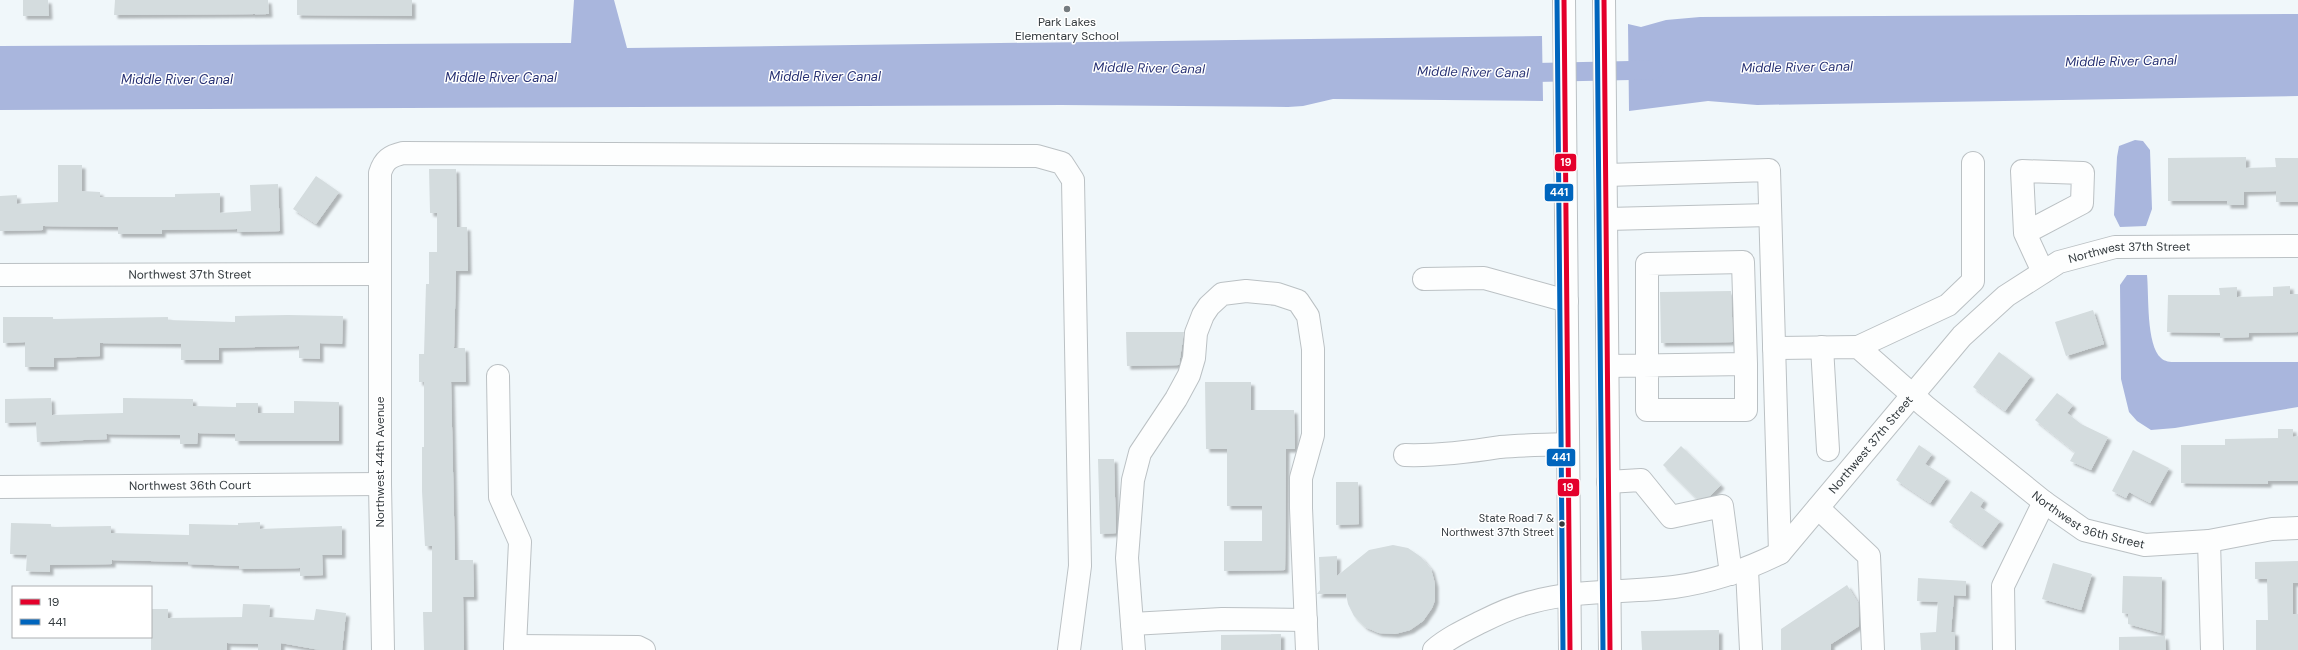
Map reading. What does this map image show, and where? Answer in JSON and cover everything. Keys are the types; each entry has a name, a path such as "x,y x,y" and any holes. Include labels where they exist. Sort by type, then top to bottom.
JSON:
{"street":[{"path":"1564,0 1568,301 1570,650"},
{"path":"1604,0 1607,175 1610,650"},
{"name":"Northwest 44th Avenue","path":"383,650 380,484 380,173 383,163 390,157 403,153 1037,156 1062,163 1073,180 1080,566 1069,650"},
{"path":"1774,348 1858,347 1948,306 1973,281 1973,163"},
{"path":"1607,175 1769,170 1780,553"},
{"path":"1607,218 1770,215"},
{"path":"2025,233 2043,272"},
{"name":"Northwest 37th Street","path":"1434,650 1465,630 1500,613 1532,602 1569,595 1674,587 1739,572 1780,553 1962,336 2006,296 2059,262 2115,247 2298,246"},
{"path":"1743,262 1746,364 1746,410 1647,410 1647,264 1743,262"},
{"name":"Northwest 37th Street","path":"0,275 380,274"},
{"path":"1424,279 1484,278 1568,301"},
{"path":"1134,650 1127,558 1133,480 1140,453 1176,399 1189,374 1194,358 1196,333 1203,315 1209,306 1222,294 1246,291 1277,294 1298,302 1308,316 1313,349 1313,435 1301,478 1307,650"},
{"path":"1822,347 1828,450"},
{"name":"Northwest 36th Street","path":"1858,347 1913,396 2044,502 2084,530 2145,545 2210,541 2272,529 2298,528"},
{"path":"1608,366 1746,364"},
{"path":"498,376 500,497 520,542 515,648 638,647 644,650"},
{"path":"1405,455 1480,451 1501,447 1568,444"},
{"path":"1608,482 1641,480 1671,517 1722,506 1739,572 1751,650"},
{"name":"Northwest 36th Court","path":"0,487 380,484"},
{"path":"2004,650 2003,586 2044,502"},
{"path":"1818,508 1869,556 1873,650"},
{"path":"2210,541 2212,650"},
{"path":"1132,624 1222,619 1306,620"}],"water":[{"path":"574,0 614,0 627,48 1542,36 1543,101 1333,99 1303,106 1288,107 1061,105 0,110 0,46 571,43"},
{"path":"2298,14 2298,96 1757,105 1708,101 1629,111 1628,24 1641,27 1666,20 1700,17"},
{"path":"2135,140 2143,141 2150,150 2152,209 2146,226 2120,227 2114,215 2117,157 2119,146"},
{"path":"2127,275 2147,275 2149,319 2153,342 2156,352 2163,360 2174,362 2298,362 2298,407 2175,428 2151,430 2137,421 2129,412 2121,379 2120,285"}],"building":[{"path":"23,0 48,0 49,16 23,16"},
{"path":"115,0 268,0 269,14 114,15"},
{"path":"297,0 412,0 412,16 297,15"},
{"path":"2246,157 2246,168 2276,167 2275,158 2298,158 2298,202 2276,202 2276,191 2244,192 2244,205 2227,205 2227,201 2168,201 2168,158"},
{"path":"58,165 82,165 82,191 100,192 100,197 175,197 175,194 220,193 220,213 251,211 250,185 278,184 280,231 238,232 237,229 162,230 162,234 118,234 118,227 43,226 43,230 0,231 0,196 17,195 17,204 58,202"},
{"path":"429,169 456,169 457,227 467,227 468,271 456,271 454,348 465,348 466,382 451,382 455,560 473,560 474,597 463,597 464,650 424,650 423,612 432,612 432,546 425,546 422,491 424,382 419,382 419,354 424,354 426,284 429,284 429,252 437,252 437,213 430,213"},
{"path":"316,176 339,192 316,224 293,209"},
{"path":"2290,286 2290,294 2298,294 2298,332 2249,333 2249,337 2220,338 2220,333 2167,332 2168,295 2220,295 2219,288 2237,287 2237,297 2273,296 2273,287"},
{"path":"1731,291 1733,342 1661,343 1660,292"},
{"path":"2093,310 2104,344 2066,356 2055,322"},
{"path":"235,316 343,316 342,344 320,343 320,359 299,358 299,346 219,348 219,360 181,360 181,344 100,343 100,356 54,358 54,367 25,367 25,342 3,343 3,317 53,317 53,319 168,317 168,320 235,322"},
{"path":"1126,332 1184,332 1179,365 1127,366"},
{"path":"1999,352 2031,376 2005,411 1973,387"},
{"path":"1205,382 1251,382 1251,410 1294,410 1295,449 1286,449 1285,570 1224,571 1224,541 1262,541 1262,506 1227,506 1227,449 1206,449"},
{"path":"2057,393 2073,405 2067,413 2081,424 2108,437 2091,470 2070,461 2075,452 2035,420"},
{"path":"51,398 52,415 123,413 123,398 193,399 193,406 236,407 236,403 258,403 258,413 294,413 294,401 339,402 339,441 235,441 235,434 198,433 197,444 180,444 180,435 106,434 107,439 37,442 36,422 5,423 5,399"},
{"path":"2278,429 2293,429 2293,437 2298,436 2298,481 2268,481 2268,484 2181,483 2181,445 2225,445 2225,439 2278,438"},
{"path":"1919,445 1932,454 1925,464 1947,478 1930,503 1896,480"},
{"path":"1681,446 1721,485 1710,496 1697,499 1663,465"},
{"path":"2133,450 2169,468 2150,503 2129,492 2126,498 2112,491"},
{"path":"1098,459 1114,459 1116,533 1100,534"},
{"path":"1336,482 1358,482 1359,524 1336,525"},
{"path":"1971,491 1984,500 1980,507 2000,521 1982,546 1949,522"},
{"path":"260,522 260,529 342,526 342,555 322,555 323,575 300,576 300,568 239,569 239,566 188,564 188,562 112,560 112,564 50,565 50,572 26,571 27,555 10,554 11,523 51,524 51,527 111,526 111,533 189,535 189,524 238,525 238,523"},
{"path":"1393,545 1408,548 1421,557 1431,569 1435,584 1435,600 1432,608 1423,621 1410,630 1395,634 1379,633 1365,627 1354,616 1348,604 1346,594 1317,594 1320,590 1319,557 1337,556 1337,576 1369,550"},
{"path":"2298,561 2298,583 2293,583 2293,614 2298,614 2298,650 2256,650 2256,620 2268,620 2267,579 2255,579 2255,562"},
{"path":"2053,563 2092,574 2081,610 2042,599"},
{"path":"2123,576 2162,577 2161,633 2128,624 2128,614 2122,613"},
{"path":"1918,578 1966,581 1966,596 1954,595 1951,632 1955,632 1955,650 1921,650 1920,633 1936,632 1938,602 1917,601"},
{"path":"1847,585 1858,603 1859,626 1831,644 1831,650 1781,650 1781,629"},
{"path":"243,604 270,605 269,617 314,620 316,609 346,613 342,650 320,650 281,643 281,650 258,650 258,644 227,643 227,650 151,650 152,609 168,609 168,618 242,617"},
{"path":"1719,630 1719,650 1642,650 1641,631"},
{"path":"1281,634 1281,650 1221,650 1221,635"},
{"path":"2165,636 2166,650 2119,650 2119,637"}],"waterway":[{"name":"Middle River Canal","path":"1517,73 1654,70"}],"transit line":[{"name":"441","path":"1557,0 1563,650"},
{"name":"19","path":"1564,0 1570,650"},
{"name":"441","path":"1597,0 1603,650"},
{"name":"19","path":"1604,0 1610,650"}],"place":[{"name":"Park Lakes Elementary School","path":"1067,9"},
{"name":"State Road 7 & Northwest 37th Street","path":"1562,524"}]}
